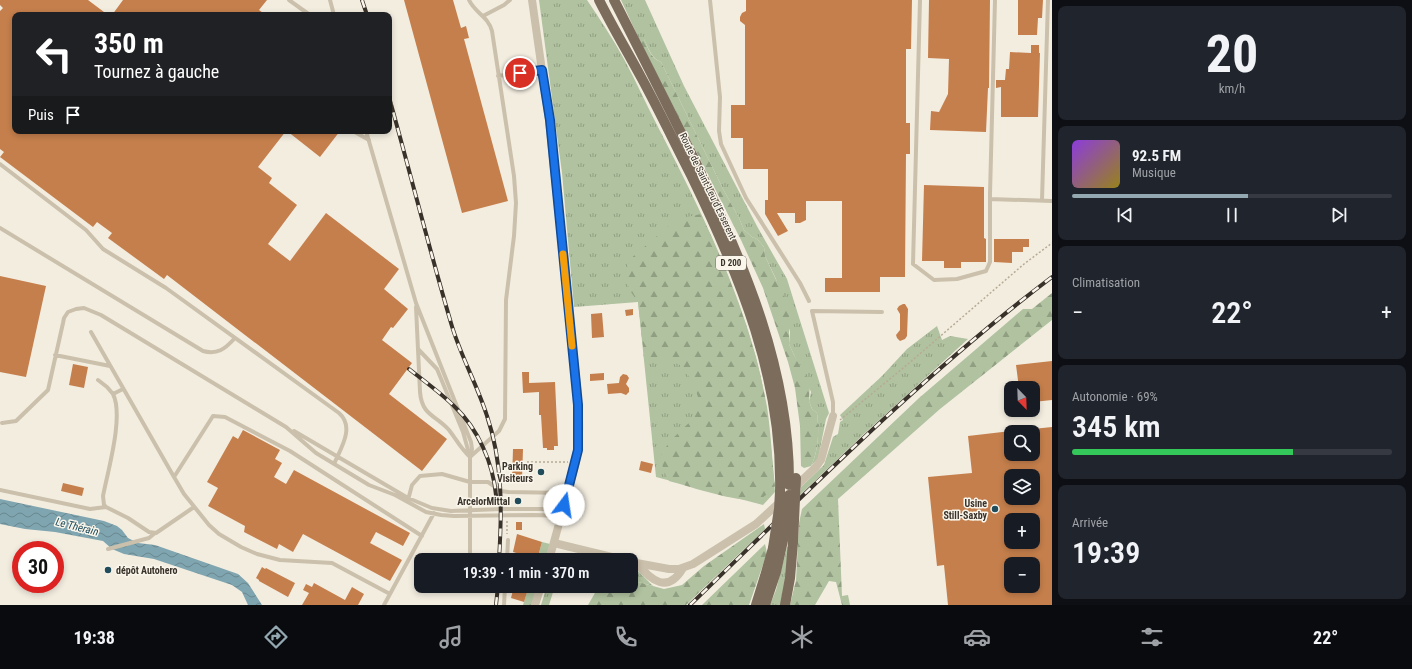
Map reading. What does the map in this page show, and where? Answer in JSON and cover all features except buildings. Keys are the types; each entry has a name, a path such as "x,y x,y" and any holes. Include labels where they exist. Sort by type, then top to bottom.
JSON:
{"main road":[{"name":"Route de Saint-Leu d'Esserent","path":"599,0 641,78 700,194 726,251 745,298 760,345 773,398 779,447 780,509 773,548 756,605"},
{"name":"Route de Saint-Leu d'Esserent","path":"614,0 714,202 744,269 762,320 774,361 784,407 792,481"},
{"name":"D 200","path":"765,605 776,572 784,536 792,481"},
{"path":"785,605 790,578 793,542 792,481"}],"street":[{"path":"532,0 550,120 578,396 579,436 576,462 551,553"},
{"path":"638,564 664,569 683,568 701,560 756,524 816,467 823,456 833,419"},
{"path":"554,543 595,553"},
{"path":"638,567 653,580 661,583 674,579 683,568"},
{"path":"536,605 539,593"}],"lane":[{"path":"289,0 306,12"},
{"path":"330,0 333,12"},
{"path":"469,0 474,8 489,22 492,31 514,176 516,203 514,236 506,304 506,414 504,423 499,431 470,458"},
{"path":"483,16 510,0"},
{"path":"710,0 720,97 719,135 721,144 746,198 797,278 809,301"},
{"path":"920,0 913,264 934,280 957,279 986,271 990,262 990,199 996,0"},
{"path":"1042,200 1048,0"},
{"path":"498,76 542,70"},
{"path":"358,134 369,140"},
{"path":"367,134 416,303 470,437 472,449 470,458 470,553"},
{"path":"0,164 86,230 103,249 166,288 234,339 339,413 344,419 346,428 345,436 334,464"},
{"path":"990,199 1052,201"},
{"path":"0,228 203,351 211,353 219,352 226,348 234,339"},
{"path":"416,303 420,396 424,407 432,417 450,431 460,447 470,458"},
{"path":"2,423 16,421 48,390 55,355 66,315 68,312 84,308 108,320 286,427 305,436 426,512 441,516 562,512"},
{"path":"833,419 833,402 812,312 882,312"},
{"path":"91,332 174,478 194,507 216,532 250,551 280,560 332,563 390,594"},
{"path":"418,349 437,369 463,432 470,458"},
{"path":"55,355 110,366"},
{"path":"98,380 113,394 117,402 118,418 103,502 106,507 128,518 145,530 156,533"},
{"path":"113,394 123,389"},
{"path":"174,478 213,416 224,417 290,451 422,536"},
{"path":"286,427 316,453 374,488 435,509 455,511 471,509 562,512"},
{"path":"408,500 412,485 420,476 442,474 470,482 488,482 501,490 508,492 567,493"},
{"path":"0,490 90,509 106,507"},
{"path":"108,549 149,538 194,507"},
{"path":"384,605 435,509"},
{"path":"507,553 508,540"},
{"path":"504,605 505,593"}],"path":[{"path":"833,419 839,421 1024,264 1052,243"},
{"path":"528,462 576,462"},
{"path":"506,515 508,540"}],"green space":[{"path":"539,0 587,0 628,67 713,240 737,298 760,374 768,424 775,492 763,505 656,477 638,302 574,307 562,173"},
{"path":"621,0 645,0 684,86 758,228 787,279 829,413 826,419 818,459 811,466 816,453 818,440 817,413 812,409 809,401 811,392 789,344 790,332 776,279 765,256 764,247 757,239 752,237 744,230 661,62 653,56 644,39 640,41"},
{"path":"642,38 644,39 652,56 661,62 744,230 752,237 757,239 764,247 765,256 785,299 789,315 789,344 810,384 809,401 812,409 817,413 818,440 816,453 811,466 804,468 801,466 800,426 795,388 788,362 763,288 741,240 640,41"},
{"path":"701,214 722,261 740,309 756,357 767,407 775,486 768,494 758,499 750,500 727,497 669,481 663,469 661,456 669,442 694,418 698,397 692,380 680,365 666,359 653,359 644,355 638,302 625,279 629,260 671,224 687,217"},
{"path":"1052,293 1052,320 940,409 838,499 842,596 848,595 850,605 842,605 836,582 829,581 815,605 790,605 796,580 799,523 802,509 919,398 1023,309 1032,309"},
{"path":"937,326 942,340 950,336 968,339 865,433 800,495 801,487 824,465 833,437 838,434 840,422 843,420 840,415 882,376 907,349"},
{"path":"764,524 765,529 686,605 588,605 595,593 638,593 638,582 664,589 682,585 704,566"},
{"path":"542,542 550,544 547,553 539,553"},
{"path":"765,544 767,553 749,605 702,605"},
{"path":"787,547 790,547 782,605 770,605 776,590"},
{"path":"638,571 653,586 638,582"},
{"path":"527,593 535,593 532,605 523,605"},
{"path":"545,593 553,593 549,605 541,605"}],"water":[{"name":"Le Thérain","path":"0,499 104,521 117,526 128,538 138,543 155,545 238,574 248,583 262,605 248,605 242,592 232,585 154,559 124,554 112,549 103,541 0,524"}],"railway":[{"path":"362,0 366,12"},
{"path":"392,108 451,323 459,347 483,404 492,434 499,469 501,505 499,553"},
{"path":"690,605 822,477 911,394 957,354 1052,277"},
{"path":"409,369 450,402 471,426 488,459 492,471 496,495"},
{"path":"496,605 497,593"}],"slow traffic":[{"path":"563,254 572,346"}],"place":[{"name":"Parking Visiteurs","path":"541,472"},
{"name":"ArcelorMittal","path":"518,501"},
{"name":"Usine Still-Saxby","path":"995,509"},
{"name":"dépôt Autohero","path":"108,570"}],"route":[{"path":"520,73 542,70 550,120 577,388 579,430 576,462 564,505"}]}
